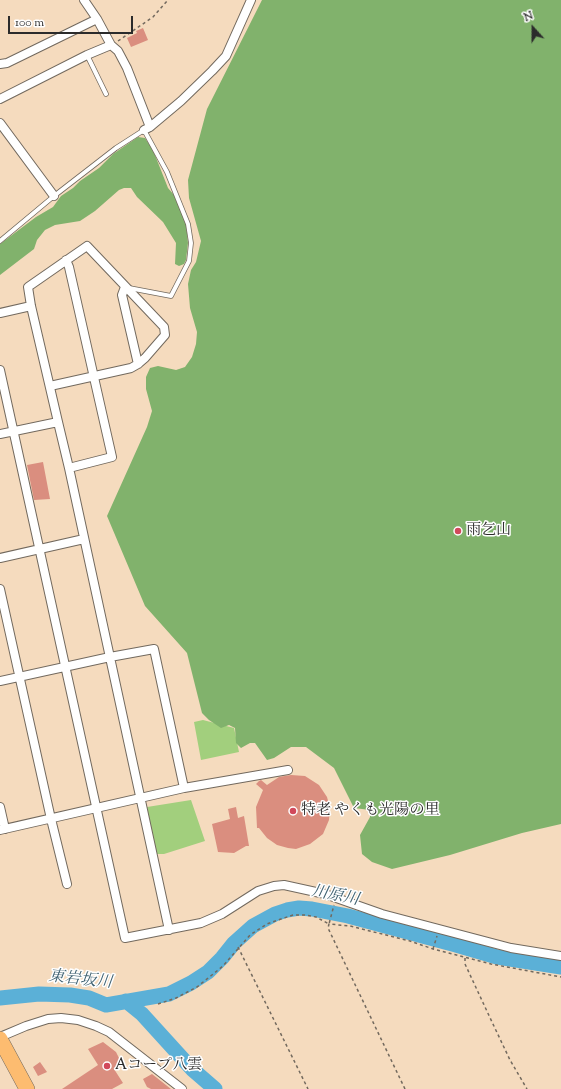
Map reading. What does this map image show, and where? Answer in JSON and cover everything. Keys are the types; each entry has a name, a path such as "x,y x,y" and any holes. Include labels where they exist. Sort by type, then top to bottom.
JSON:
{"highway":[{"path":"0,1038 27,1089"}],"street":[{"path":"84,0 98,19 111,45 118,51 127,68 147,128 186,96 226,56 251,0"},
{"path":"0,64 7,63 98,19"},
{"path":"0,99 87,55 111,45"},
{"path":"0,123 54,196"},
{"path":"50,386 131,368 138,364 165,335 164,327 87,246 28,287 31,306 69,468 169,930"},
{"path":"66,260 69,267 112,458 69,468"},
{"path":"126,288 122,295 138,364"},
{"path":"0,313 31,306"},
{"path":"0,370 125,938 201,923 222,914 258,891 274,886 284,885 325,894 382,914 511,948 561,956"},
{"path":"0,434 58,422"},
{"path":"0,558 84,539"},
{"path":"0,589 51,819 68,884"},
{"path":"0,681 154,648 184,788"},
{"path":"0,807 2,830 184,788 288,770"},
{"path":"0,1038 26,1026 48,1019 61,1018 78,1020 109,1032 182,1089"}],"lane":[{"path":"87,55 106,94"},
{"path":"0,241 54,196 116,148 147,128 188,224 191,243 189,261 171,296 126,288"}],"path":[{"path":"111,45 143,25 153,17 168,0"},
{"path":"335,904 328,928 405,1089"},
{"path":"158,1004 176,998 197,987 223,966 250,935 267,924 293,916 305,915 316,917 330,924 350,926 465,957 526,971 561,977"},
{"path":"433,948 437,934"},
{"path":"238,948 308,1089"},
{"path":"465,957 465,964 510,1060 527,1089"}],"green space":[{"path":"262,0 561,0 561,824 522,833 450,855 392,869 372,862 362,854 360,835 370,817 370,810 354,808 334,768 306,747 291,747 274,758 267,760 255,743 250,743 241,748 236,743 235,728 229,725 221,728 202,713 187,653 145,606 107,516 147,427 152,411 146,389 146,377 150,368 158,366 176,370 185,367 192,357 196,344 197,332 190,308 188,284 191,270 196,262 201,241 189,198 188,180 207,109"},
{"path":"138,137 145,138 153,150 168,188 174,195 186,223 188,243 186,260 184,264 179,266 175,264 176,243 163,222 137,197 131,188 124,188 119,190 95,211 80,221 55,225 45,230 37,240 34,249 0,275 0,244 36,217 53,207 61,196 99,168 113,154"},
{"path":"203,720 234,728 239,752 201,760 194,722"},
{"path":"191,800 205,841 164,854 156,854 147,807"}],"building":[{"path":"143,28 148,40 131,47 127,38"},
{"path":"43,462 50,499 34,500 27,465"},
{"name":"特老 やくも光陽の里","path":"291,775 305,776 319,785 327,797 330,808 329,820 323,834 310,844 296,849 277,845 267,838 259,828 257,828 256,807 263,790 256,784 261,780 267,785 279,777"},
{"path":"236,807 238,818 244,816 249,846 246,846 234,853 218,852 212,824 230,819 228,809"},
{"name":"Aコープ八雲","path":"103,1042 116,1052 122,1064 114,1069 123,1083 112,1089 62,1089 98,1065 88,1049"},
{"path":"40,1062 47,1072 38,1076 33,1067"},
{"path":"152,1074 171,1089 151,1089 147,1087 143,1079"}],"waterway":[{"name":"川原川","path":"0,998 39,994 70,995 89,998 106,1005 169,994 191,983 208,972 234,943 253,926 275,914 299,908 348,916 497,957 561,967"},
{"name":"東岩坂川","path":"126,1001 142,1014 192,1069 215,1089"}],"place":[{"name":"雨乞山","path":"458,531"},
{"name":"特老 やくも光陽の里","path":"293,811"},
{"name":"Aコープ八雲","path":"107,1066"}]}
